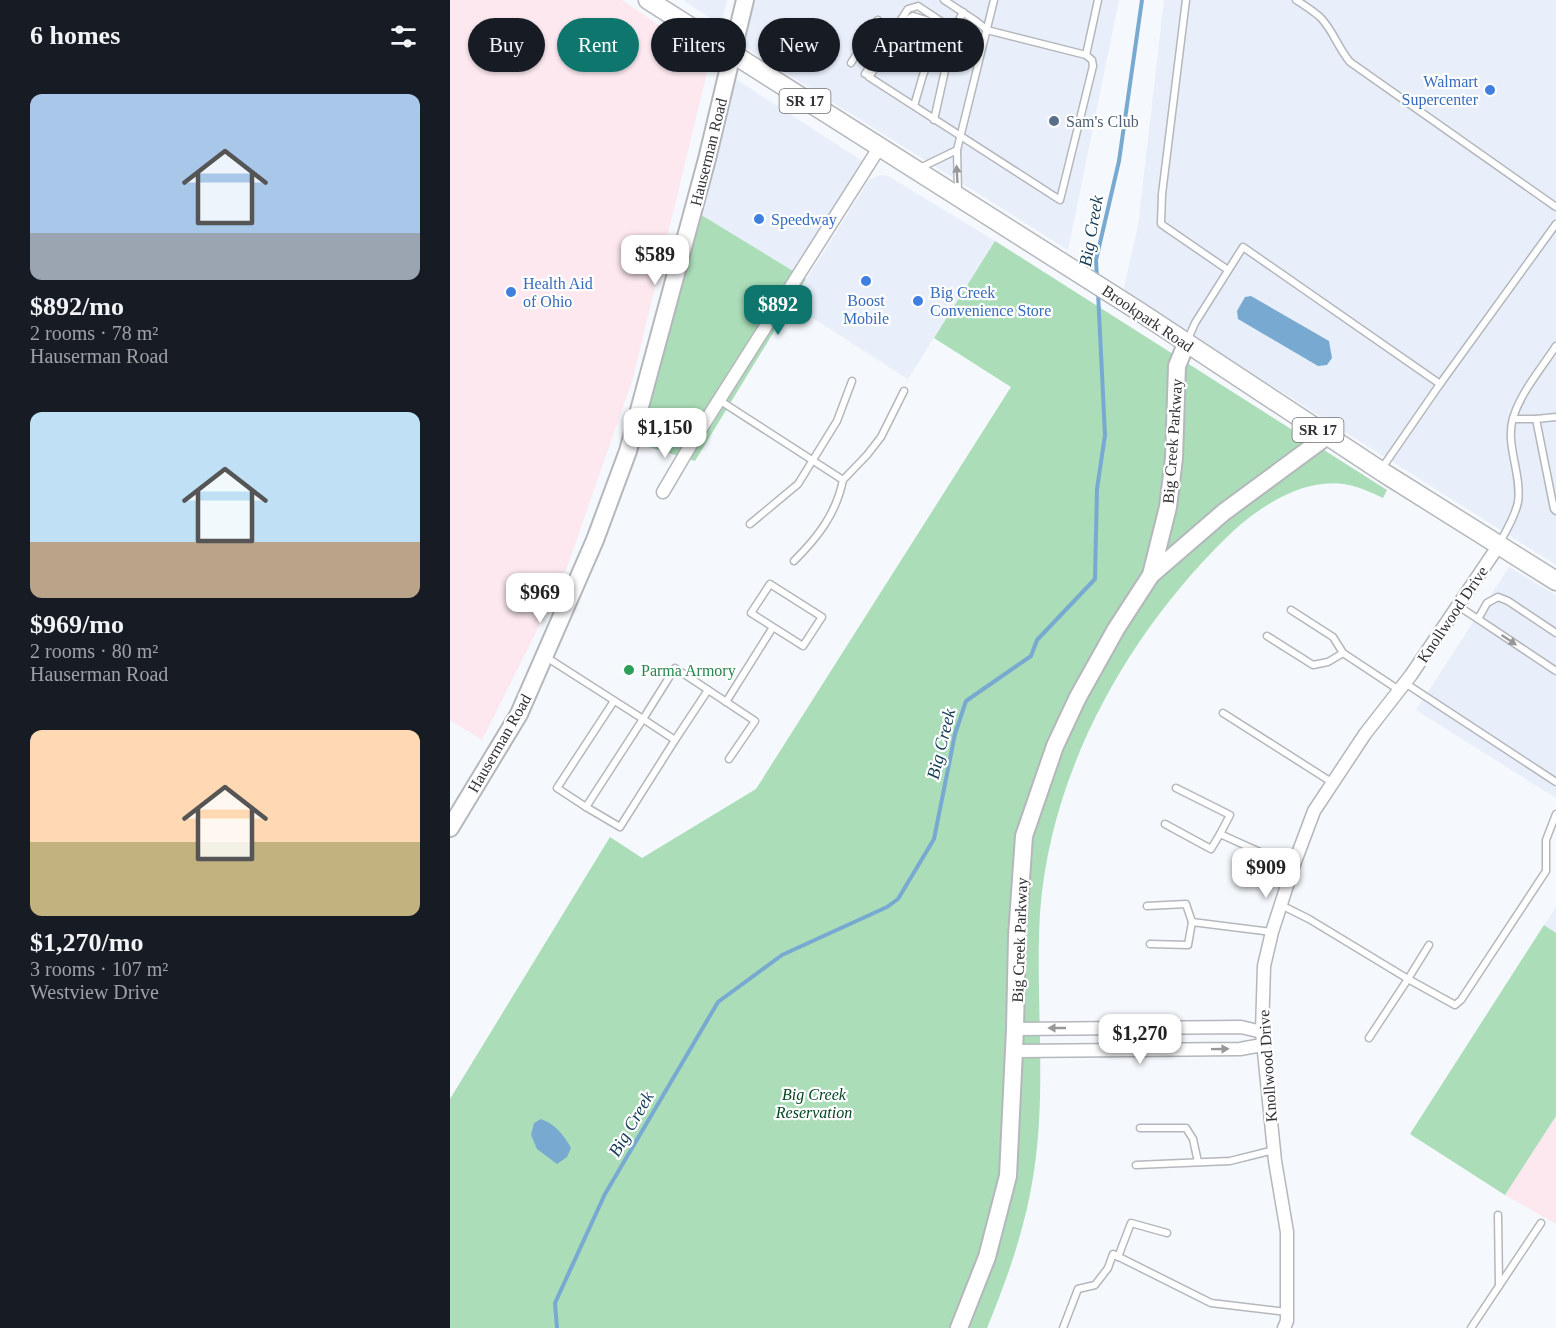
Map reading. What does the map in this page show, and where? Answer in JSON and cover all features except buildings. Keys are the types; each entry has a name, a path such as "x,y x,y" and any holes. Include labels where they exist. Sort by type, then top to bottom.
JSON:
{"main road":[{"name":"Brookpark Road","path":"648,0 675,18"},
{"name":"Brookpark Road","path":"746,64 1140,312 1327,436 1556,581"}],"street":[{"name":"Hauserman Road","path":"741,18 745,0"},
{"name":"Hauserman Road","path":"450,828 519,714 595,540 637,422 728,72"},
{"path":"663,492 879,148"},
{"name":"Big Creek Parkway","path":"1151,575 1168,507 1174,458 1177,366 1186,344"},
{"path":"637,422 693,441"},
{"name":"Big Creek Parkway","path":"959,1328 987,1257 1008,1176 1017,936 1024,836 1055,746 1078,697 1116,629 1151,575 1224,512 1327,436"},
{"name":"Knollwood Drive","path":"1288,1327 1287,1232 1274,1150 1262,1038 1264,966 1272,932 1314,811 1365,734 1402,686 1499,545"},
{"path":"1015,1029 1241,1027 1262,1038"},
{"path":"1103,1028 1105,1050"},
{"path":"1179,1028 1180,1049"},
{"path":"1014,1051 1240,1049 1262,1038"}],"lane":[{"path":"867,76 1060,200 1093,66 1092,60 1086,55 987,30 944,0"},
{"path":"959,198 957,150 994,0"},
{"path":"1086,55 1098,0"},
{"path":"1186,0 1162,194 1161,224 1228,270"},
{"path":"1296,0 1320,17 1330,30 1339,49 1350,62 1556,207"},
{"path":"902,18 908,9 918,6 936,18"},
{"path":"960,18 963,12"},
{"path":"867,76 908,19 913,16 926,20 940,33 923,75 914,106"},
{"path":"867,76 869,72"},
{"path":"934,120 945,72"},
{"path":"915,170 957,150"},
{"path":"1380,470 1556,224"},
{"path":"1186,344 1195,323 1243,247 1440,384"},
{"path":"1499,545 1513,519 1518,501 1518,479 1511,433 1513,419 1524,394 1556,346"},
{"path":"750,524 798,484 837,421 852,381"},
{"path":"794,561 824,528 836,503 843,480 881,437 904,391"},
{"path":"719,400 843,480"},
{"path":"1513,419 1556,417"},
{"path":"1536,419 1556,511"},
{"path":"770,585 822,617 803,646 773,627 751,613 770,585"},
{"path":"1478,619 1488,603 1498,597 1556,633"},
{"path":"1458,606 1556,671"},
{"path":"1291,610 1333,637 1343,653 1402,686 1556,782"},
{"path":"726,702 773,627"},
{"path":"1267,636 1313,665 1328,662 1343,653"},
{"path":"545,656 675,740"},
{"path":"586,807 675,668 755,721 729,759"},
{"path":"614,701 557,788 620,827 708,690"},
{"path":"1223,713 1333,783"},
{"path":"1165,824 1211,849 1230,816 1176,788"},
{"path":"1280,904 1309,919 1447,1003 1455,1005 1461,1000 1546,871 1546,840 1556,814"},
{"path":"1220,834 1293,867"},
{"path":"1147,906 1186,904 1192,922 1188,945 1150,944"},
{"path":"1192,922 1272,932"},
{"path":"1370,1038 1429,945"},
{"path":"1140,1128 1186,1128 1193,1139 1198,1162"},
{"path":"1136,1165 1230,1161 1274,1150"},
{"path":"1498,1215 1499,1286"},
{"path":"1118,1257 1131,1223 1167,1233"},
{"path":"1471,1328 1541,1223"},
{"path":"1063,1328 1078,1289 1095,1285 1108,1268 1113,1254 1211,1303 1287,1312"}],"shaded area":[{"path":"450,0 622,0 651,20 651,72 707,72 633,378 564,576 482,740 450,720"},
{"path":"683,0 727,0 723,18 710,18"},
{"path":"755,0 1119,0 1068,250 784,72 840,72 840,18 758,18 758,55 746,48 746,34"},
{"path":"1164,0 1556,0 1556,565 1123,292 1138,226"},
{"path":"734,78 864,162 792,272 698,213"},
{"path":"880,175 888,176 995,241 908,379 791,304 869,180"},
{"path":"1509,567 1556,595 1556,798 1416,710"},
{"path":"1556,907 1556,933 1544,925"},
{"path":"1556,1116 1556,1224 1505,1195"}],"green space":[{"path":"698,213 806,279 695,461 639,444"},
{"name":"Big Creek Reservation","path":"995,241 1387,490 1383,498 1344,484 1328,483 1312,486 1280,498 1251,516 1226,538 1190,576 1157,618 1126,662 1100,709 1077,758 1059,809 1047,860 1040,913 1040,1107 1034,1171 1015,1251 987,1328 450,1328 450,1099 610,837 642,858 756,789 1011,387 934,338"},
{"path":"1544,925 1556,933 1556,1116 1505,1195 1410,1134"}],"water":[{"path":"1251,296 1329,341 1332,358 1327,365 1318,366 1238,319 1237,311 1245,297"},
{"path":"541,1119 559,1130 571,1148 567,1157 557,1164 537,1149 531,1135 534,1123"}],"waterway":[{"name":"Big Creek","path":"1097,279 1096,260 1119,161 1142,0"},
{"name":"Big Creek","path":"557,1328 555,1303 605,1194 718,1002 782,955 887,907 898,899 934,839 955,734 966,701 1031,656 1037,640 1095,579 1097,489 1105,435 1098,292"}],"place":[{"name":"Walmart Supercenter","path":"1490,90"},
{"name":"Sam's Club","path":"1054,121"},
{"name":"Speedway","path":"759,219"},
{"name":"Boost Mobile","path":"866,281"},
{"name":"Health Aid of Ohio","path":"511,292"},
{"name":"Big Creek Convenience Store","path":"918,301"},
{"name":"Parma Armory","path":"629,670"}]}
